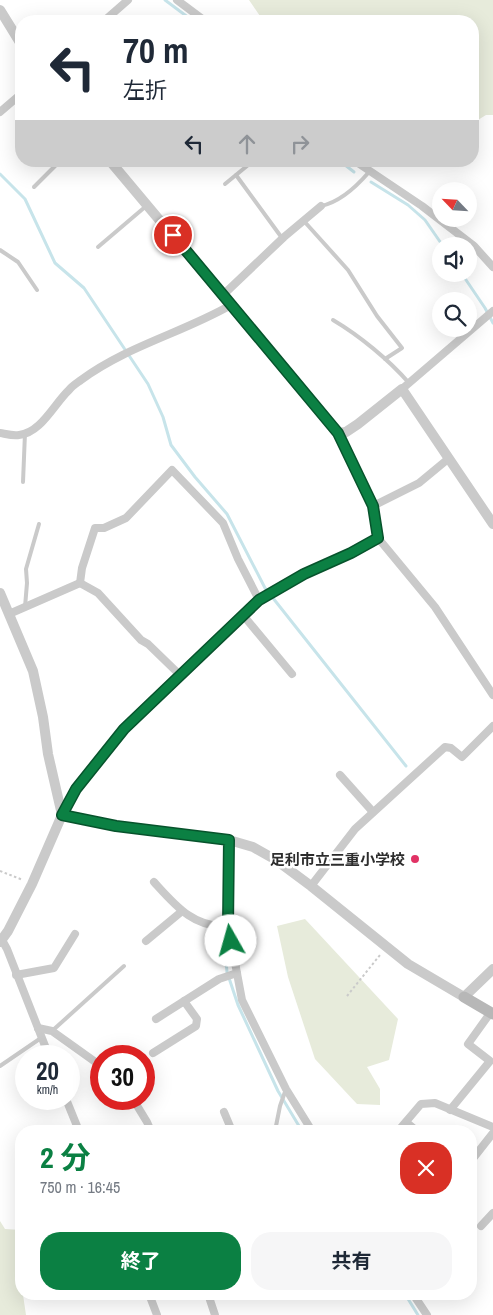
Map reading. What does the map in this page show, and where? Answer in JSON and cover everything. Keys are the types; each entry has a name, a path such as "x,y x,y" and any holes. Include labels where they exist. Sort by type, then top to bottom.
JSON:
{"main road":[{"path":"464,997 492,1013"}],"street":[{"path":"111,15 128,0"},
{"path":"177,0 198,15"},
{"path":"0,10 15,34"},
{"path":"0,112 15,99"},
{"path":"115,167 338,433 373,506 378,538 435,607 493,695"},
{"path":"364,167 422,206 474,246 493,267"},
{"path":"224,295 282,238 321,206"},
{"path":"0,433 19,435 31,431 42,422 69,389 86,377 132,350 206,319 231,305"},
{"path":"338,433 346,432 352,428 406,386 493,311"},
{"path":"406,386 448,460 493,524"},
{"path":"373,506 419,483 448,460"},
{"path":"80,583 82,568 95,528 104,528 126,518 157,483 172,470 224,523 238,559 259,600"},
{"path":"45,1045 7,949 1,941 32,884 62,815 76,789 124,729 259,600 304,574 351,553 378,538"},
{"path":"9,614 80,583"},
{"path":"80,583 98,593 141,640 148,644 181,676"},
{"path":"0,593 33,671 43,717 48,754 62,815"},
{"path":"243,615 292,674"},
{"path":"311,886 354,829 446,746 462,757 493,726"},
{"path":"340,775 373,812"},
{"path":"62,815 116,826 229,840 254,847 311,886 408,964 464,997 493,969"},
{"path":"229,840 228,925 242,1000 286,1089 308,1125"},
{"path":"154,882 181,912 189,917 215,925 228,925"},
{"path":"146,941 181,912"},
{"path":"16,975 54,968 75,934"},
{"path":"156,1018 219,979 237,973"},
{"path":"155,1052 196,1026 197,1019 184,1001"},
{"path":"450,1110 490,1061 468,1044 492,1013"},
{"path":"38,1028 52,1031 90,1058"},
{"path":"403,1125 421,1104 435,1103 493,1127"},
{"path":"70,1110 77,1125"},
{"path":"140,1110 149,1125"},
{"path":"224,1112 229,1125"},
{"path":"406,1122 410,1125"},
{"path":"477,1153 493,1133"},
{"path":"481,1226 493,1213"},
{"path":"151,1300 157,1315"},
{"path":"210,1300 215,1315"},
{"path":"417,1300 427,1315"}],"lane":[{"path":"34,187 54,167"},
{"path":"225,184 246,167"},
{"path":"321,206 332,204 362,180 370,171"},
{"path":"236,175 282,238"},
{"path":"98,247 147,205"},
{"path":"303,220 348,270 377,316 402,348 385,359"},
{"path":"0,250 18,262 36,290"},
{"path":"334,320 349,329 393,365 406,386"},
{"path":"23,482 25,433"},
{"path":"25,607 28,583 26,570 39,524"},
{"path":"52,1031 124,966"},
{"path":"0,1066 42,1038"},
{"path":"276,1125 286,1089"}],"path":[{"path":"0,871 24,881"},
{"path":"347,996 386,947"}],"green space":[{"path":"249,0 493,0 493,115 486,115 479,119 479,15 259,15"},
{"path":"305,919 398,1019 389,1060 367,1067 380,1089 380,1105 357,1104 315,1059 288,977 277,926"},
{"path":"0,1221 5,1229 15,1230 15,1300 24,1300 26,1315 0,1315"}],"waterway":[{"path":"165,0 185,15"},
{"path":"348,167 354,172"},
{"path":"0,174 25,199 55,263 84,288 148,384 163,417 171,445 195,477 227,514 265,588 406,766"},
{"path":"371,182 408,205 425,220 437,237"},
{"path":"467,282 493,323"},
{"path":"223,932 227,972 238,1005 278,1091 298,1125"},
{"path":"409,1300 418,1315"}],"place":[{"name":"足利市立三重小学校","path":"415,859"}],"route":[{"path":"173,235 338,433 373,506 378,538 351,553 304,574 259,600 124,729 76,789 62,815 116,826 229,840 228,925 231,941"}]}
